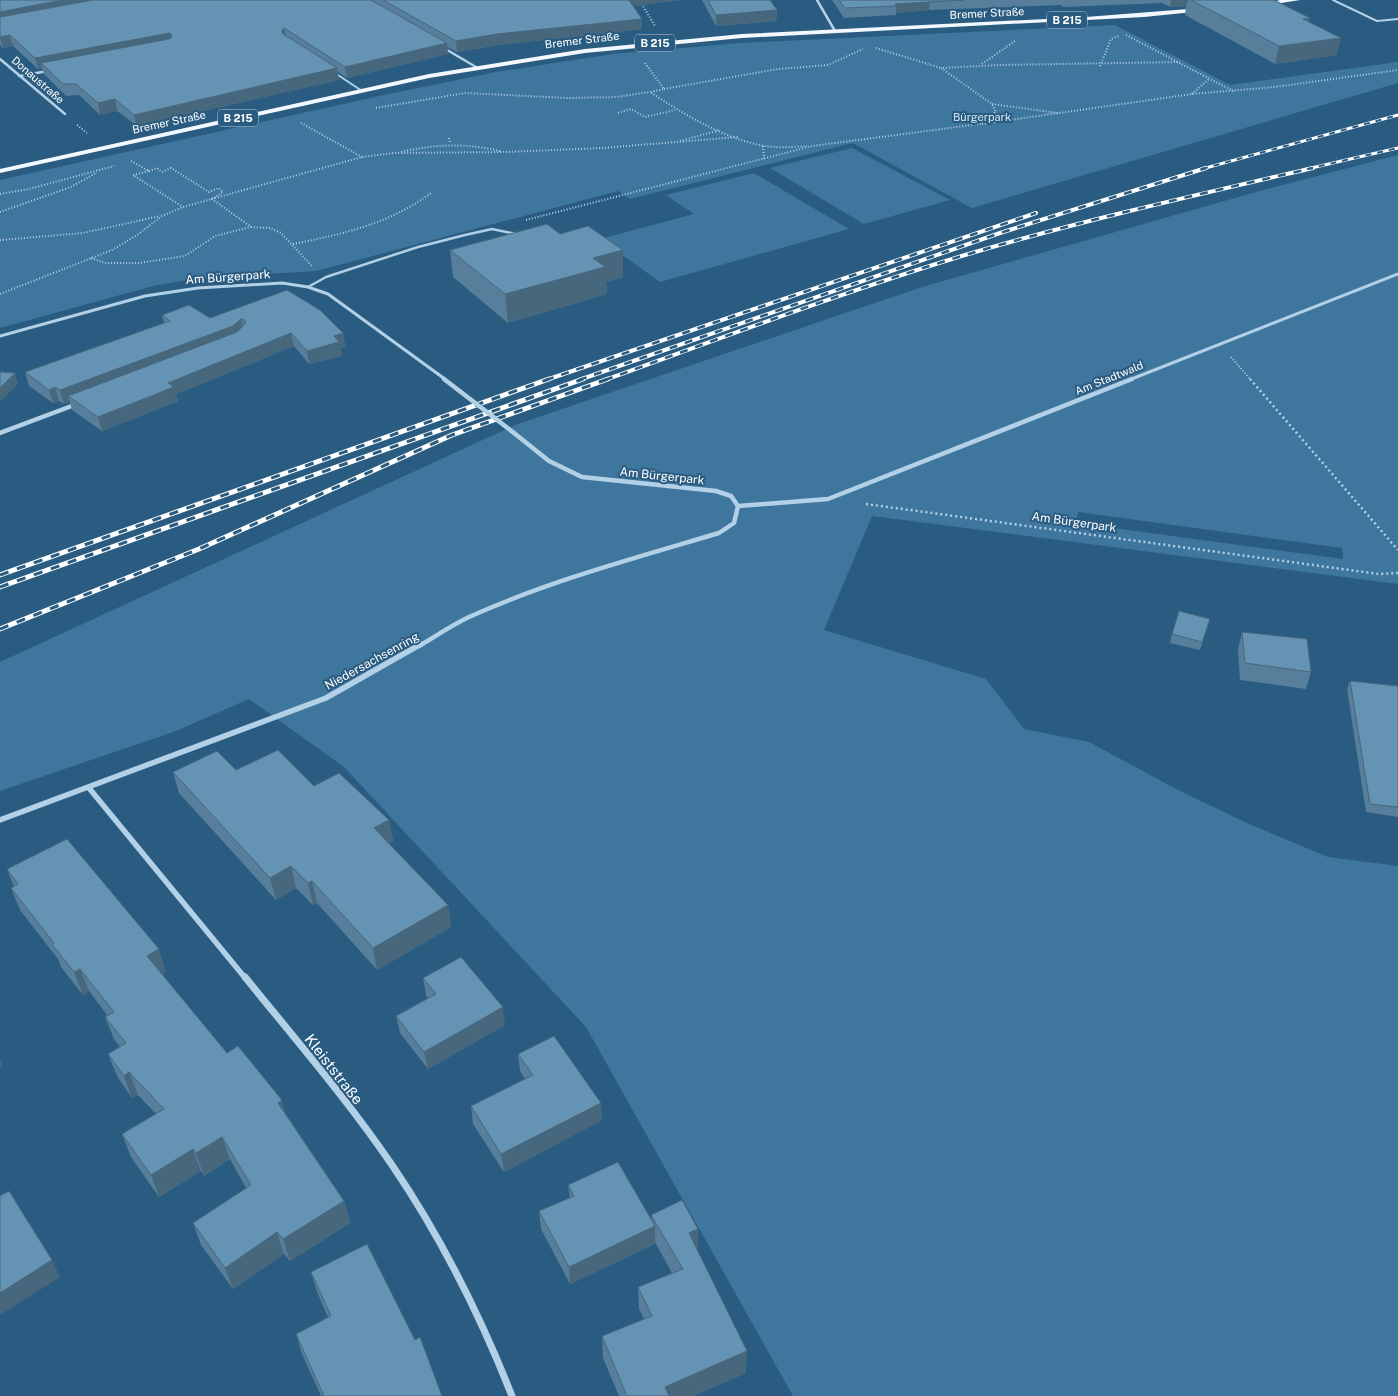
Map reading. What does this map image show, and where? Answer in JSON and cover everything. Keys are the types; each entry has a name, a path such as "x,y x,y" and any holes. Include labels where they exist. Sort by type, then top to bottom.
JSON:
{"main road":[{"path":"1259,4 1298,0"},
{"name":"Bremer Straße","path":"0,171 476,67 581,52 665,42 835,31 1068,20 1206,10"}],"street":[{"path":"817,0 835,31"},
{"path":"442,47 476,67"},
{"name":"Donaustraße","path":"0,59 65,114"},
{"path":"19,76 57,69"},
{"name":"Am Stadtwald","path":"828,499 1219,343 1398,274"},
{"name":"Am Bürgerpark","path":"0,336 145,296 198,288 250,284 282,283 308,287 328,294 352,310 438,374 549,461 582,477 716,491 731,496 738,506"},
{"path":"0,433 82,402"},
{"path":"738,506 828,499"},
{"name":"Niedersachsenring","path":"0,820 326,698 468,618 521,596 594,570 720,533 737,520 738,506"},
{"name":"Kleiststraße","path":"89,788 336,1090 392,1166 437,1238 467,1294 498,1358 512,1396"}],"lane":[{"path":"1333,0 1377,21 1398,19"},
{"path":"331,71 362,91"},
{"path":"308,287 326,277 418,247 492,229 524,236"}],"path":[{"path":"636,0 643,6 665,42"},
{"path":"1100,66 1111,40 1123,33 1234,91"},
{"path":"372,109 465,93 524,97 616,97 778,69 828,65 865,48"},
{"path":"875,48 941,68 992,104 1063,113"},
{"path":"642,58 664,89"},
{"path":"941,68 982,64 1100,66 1180,62"},
{"path":"650,92 676,110 720,130 763,146 812,146 1192,94 1234,91 1398,70"},
{"path":"1192,94 1210,78"},
{"path":"980,124 996,112 992,104"},
{"path":"618,113 631,110 645,117 676,110"},
{"path":"65,114 90,136"},
{"path":"302,123 362,157"},
{"path":"671,143 720,130"},
{"path":"0,240 83,233 162,216 183,207 362,157 394,153 506,152 671,143 738,137"},
{"path":"449,138 450,143"},
{"path":"394,153 426,145 450,143 506,152"},
{"path":"763,146 764,159"},
{"path":"492,229 812,146"},
{"path":"131,161 149,171"},
{"path":"183,207 133,175 157,168 162,172 171,168 209,192 219,188 223,192 212,199"},
{"path":"0,212 72,187 100,170"},
{"path":"293,244 383,223 414,207 431,193"},
{"path":"212,199 251,227"},
{"path":"0,294 112,250 137,235 162,216"},
{"path":"90,258 105,264 139,263 184,256 215,236 251,227 270,228 281,233 293,244 307,262 326,277"},
{"path":"1219,343 1398,550"},
{"name":"Am Bürgerpark","path":"828,499 1379,574 1398,574"}],"green space":[{"name":"Bürgerpark","path":"1115,25 1230,85 1398,62 1398,83 972,208 853,143 630,199 618,191 316,271 199,278 153,286 0,328 0,180 384,95 496,72 613,54 740,43"},
{"path":"852,148 950,200 864,224 770,168"},
{"path":"1398,155 1398,584 872,516 824,630 986,679 1024,729 1089,742 1180,791 1247,823 1328,857 1398,866 1398,1396 793,1396 586,1027 344,767 249,699 176,731 0,791 0,662 518,424 922,287 1256,192","holes":["1078,512 1342,548 1343,559 1076,523"]},
{"path":"754,173 849,229 660,282 600,239 694,214 666,195"}],"building":[{"path":"0,0 62,0 0,12"},
{"path":"93,0 371,0 447,43 345,67 284,28 283,34 337,68 134,115 115,99 98,103 76,84 63,84 41,63 169,39 172,37 170,33 35,58 10,35 0,37 0,17"},
{"path":"383,0 629,0 642,19 497,34 456,41"},
{"path":"708,0 770,0 777,10 716,15"},
{"path":"839,0 964,0 845,8"},
{"path":"1191,0 1274,0 1310,18 1303,19 1341,38 1279,46"},
{"path":"547,224 560,234 588,226 623,250 593,258 605,267 505,294 450,250"},
{"path":"287,290 320,310 343,333 334,336 339,342 307,351 291,333 168,383 174,387 98,417 68,396 237,332 245,324 245,320 241,319 233,326 60,390 55,387 49,390 25,372 170,321 162,315 189,305 210,318"},
{"path":"0,372 15,373 0,388"},
{"path":"1179,611 1210,619 1202,642 1172,634"},
{"path":"1242,632 1307,639 1311,672 1245,663"},
{"path":"1350,681 1398,686 1398,807 1370,804"},
{"path":"278,750 314,786 339,773 389,820 374,828 448,905 373,948 312,881 308,883 291,866 270,878 173,772 217,751 236,770"},
{"path":"67,839 159,949 147,956 227,1053 238,1046 282,1100 278,1103 344,1201 283,1239 277,1232 225,1268 193,1223 251,1185 222,1137 196,1153 193,1149 151,1175 122,1134 164,1109 129,1072 124,1076 108,1054 126,1043 105,1017 114,1012 80,969 74,972 11,888 18,884 7,869"},
{"path":"461,957 503,1007 424,1052 396,1016 436,994 423,978"},
{"path":"554,1036 601,1103 501,1154 471,1106 533,1075 518,1054"},
{"path":"618,1162 655,1226 569,1267 539,1211 574,1196 568,1185"},
{"path":"9,1191 52,1260 0,1293 0,1196"},
{"path":"682,1200 698,1229 689,1233 747,1351 665,1387 669,1396 627,1396 602,1336 652,1316 638,1287 683,1269 651,1215"},
{"path":"367,1244 415,1340 420,1337 442,1396 324,1396 296,1334 331,1316 311,1272"}],"railway":[{"path":"1202,169 1398,115"},
{"path":"1307,169 1398,148"},
{"path":"579,380 1000,233 1206,168"},
{"path":"605,380 829,299 965,255 1182,198 1313,168"},
{"path":"546,380 1036,213"},
{"path":"0,575 549,379"},
{"path":"0,587 583,379"},
{"path":"0,629 199,549 452,435 608,379"}]}
